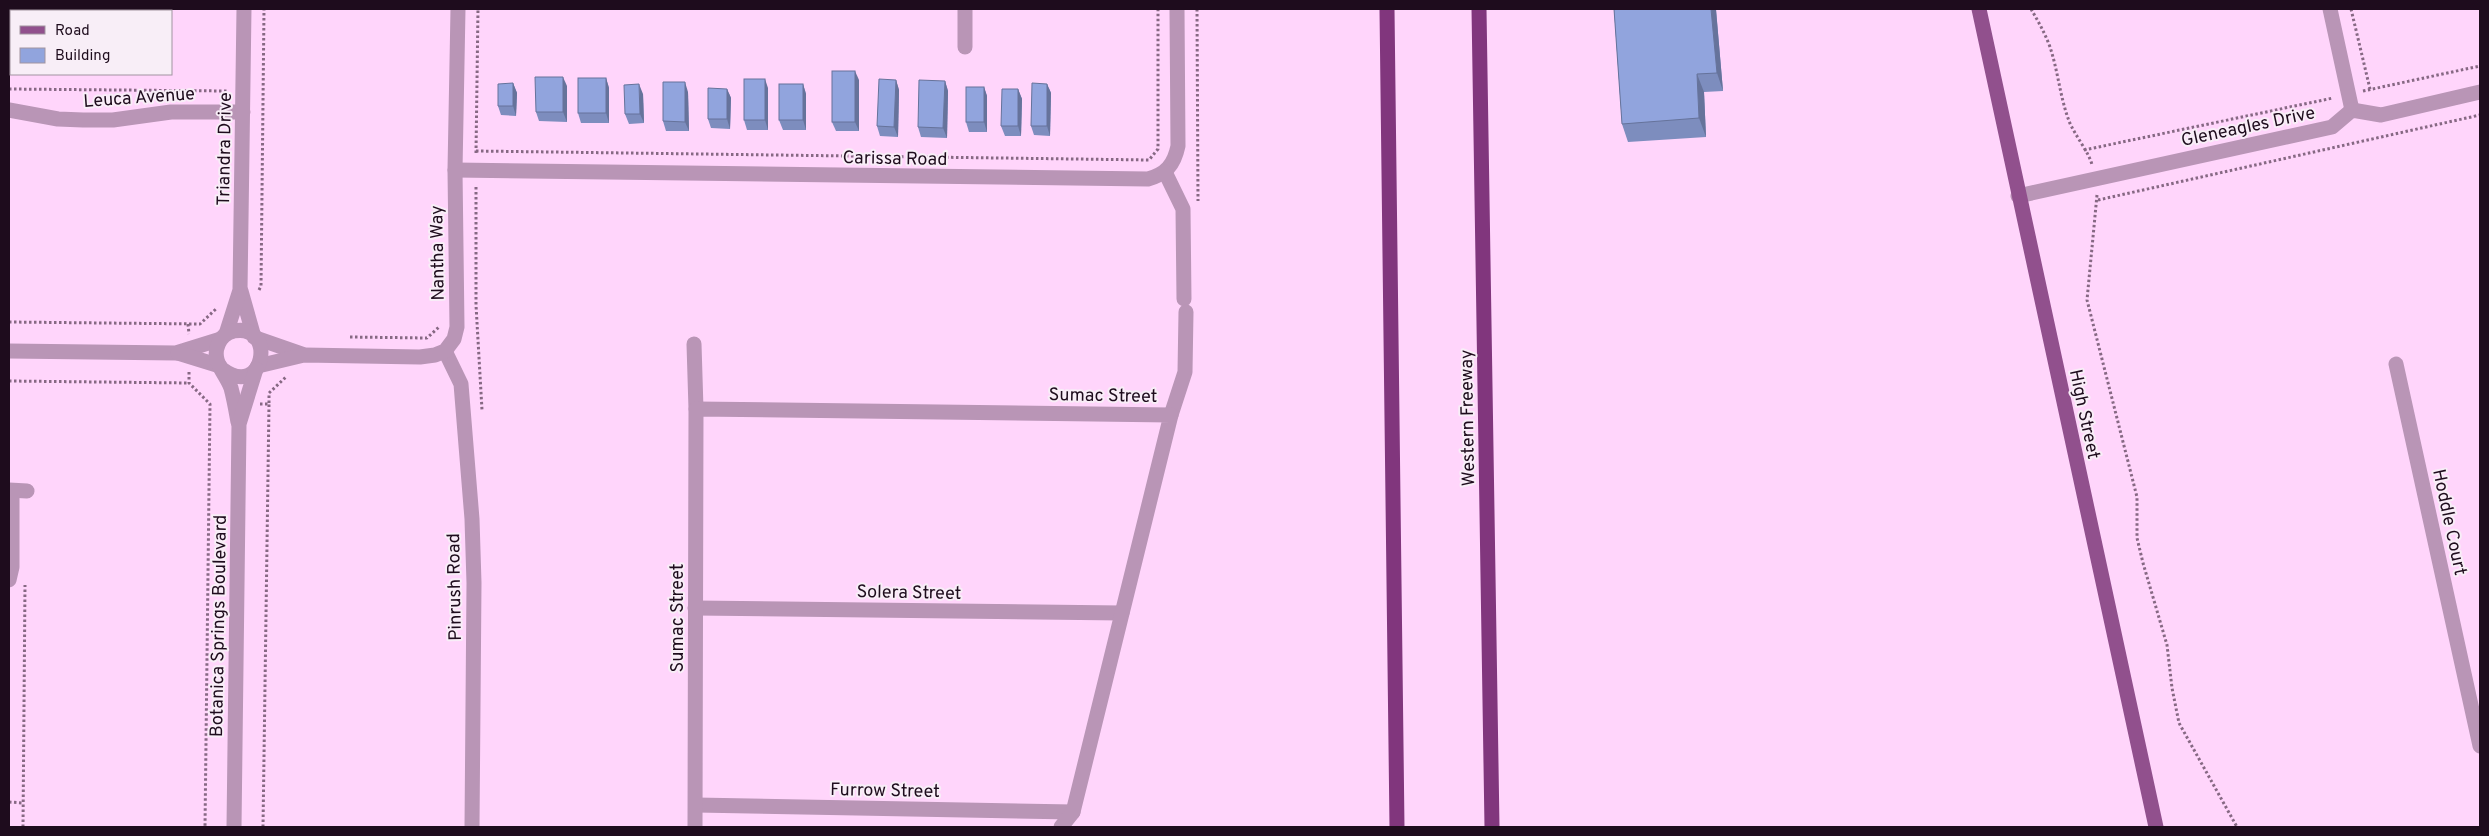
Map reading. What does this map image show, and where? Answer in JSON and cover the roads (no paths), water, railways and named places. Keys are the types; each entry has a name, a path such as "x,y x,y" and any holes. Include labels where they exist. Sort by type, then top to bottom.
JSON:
{"highway":[{"path":"1387,9 1398,827"},
{"name":"Western Freeway","path":"1479,9 1492,827"}],"main road":[{"name":"High Street","path":"1979,9 2156,827"}],"street":[{"name":"Triandra Drive","path":"244,9 240,290 255,338"},
{"name":"Nantha Way","path":"445,351 454,339 456,330 458,9"},
{"path":"964,47 965,9"},
{"path":"1171,415 1185,372 1182,210 1165,172 1175,158 1178,146 1177,9"},
{"path":"2330,9 2352,110 2381,115 2480,92"},
{"name":"Leuca Avenue","path":"9,110 83,120 113,120 171,112 243,112"},
{"name":"Gleneagles Drive","path":"2018,196 2332,127 2352,110"},
{"name":"Carissa Road","path":"456,170 1075,180 1148,179 1165,172"},
{"name":"Triandra Drive","path":"223,337 240,290"},
{"path":"176,353 241,330 255,338 304,355"},
{"path":"221,368 216,354 223,337"},
{"path":"255,338 262,353 257,368"},
{"name":"Sumac Street","path":"694,344 696,409 695,827"},
{"path":"9,351 176,353 221,368 230,375 238,377 246,376 257,368 304,355 420,357 445,351"},
{"name":"Pinrush Road","path":"445,351 461,384 472,519 474,583 472,827"},
{"name":"Hoddle Court","path":"2396,364 2480,746"},
{"name":"Botanica Springs Boulevard","path":"221,368 230,387 239,424 234,827"},
{"name":"Botanica Springs Boulevard","path":"239,424 257,368"},
{"name":"Sumac Street","path":"696,409 1171,415 1073,812 1061,827"},
{"path":"9,580 12,567 16,491"},
{"name":"Solera Street","path":"695,608 1122,613"},
{"name":"Furrow Street","path":"696,805 1073,812"}]}
